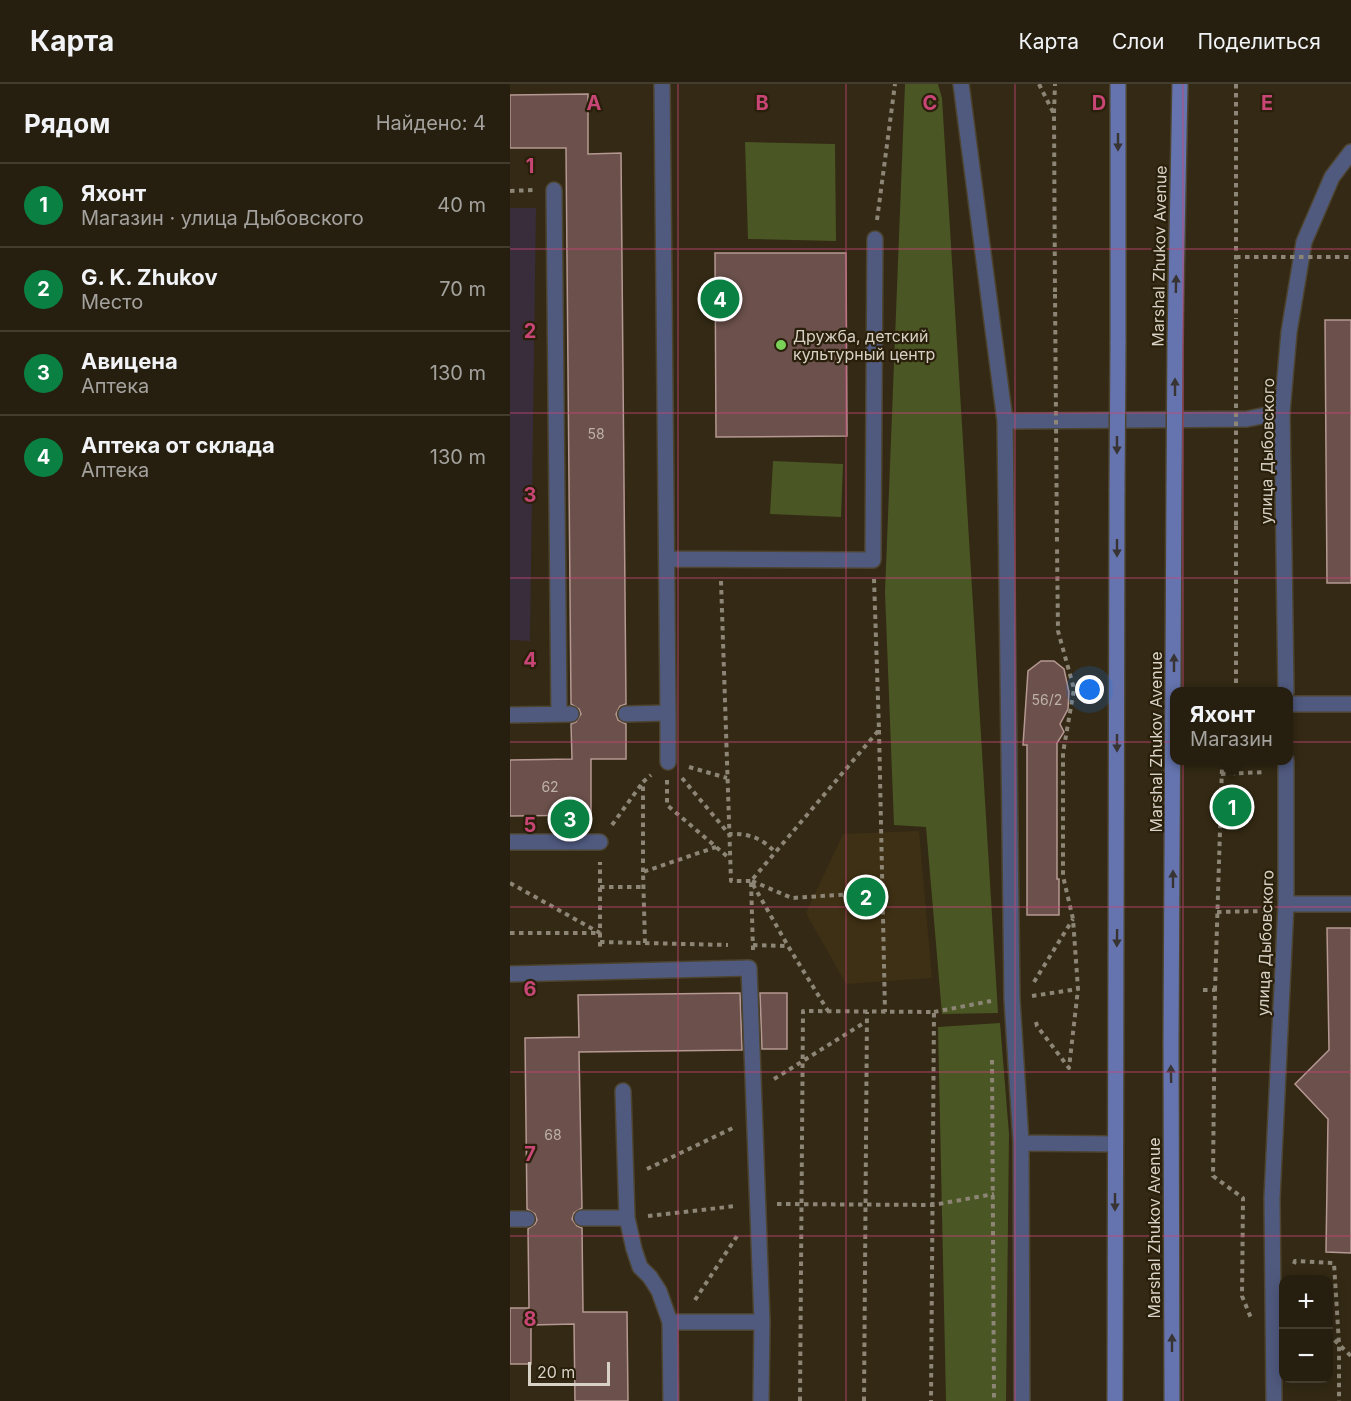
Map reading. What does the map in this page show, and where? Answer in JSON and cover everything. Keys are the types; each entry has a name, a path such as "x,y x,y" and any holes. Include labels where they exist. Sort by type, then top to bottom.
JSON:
{"main road":[{"path":"1114,1401 1118,84"},
{"name":"Marshal Zhukov Avenue","path":"1174,687 1175,342 1180,84"},
{"name":"Marshal Zhukov Avenue","path":"1172,1401 1171,1042 1173,765"}],"street":[{"path":"662,84 668,762"},
{"path":"961,84 1005,422 1012,999 1021,1143 1022,1401"},
{"name":"улица Дыбовского","path":"1286,687 1282,412 1289,332 1304,242 1332,177 1351,152"},
{"path":"510,715 565,714 554,190"},
{"path":"666,558 873,560 875,239"},
{"path":"1005,422 1247,419 1282,412"},
{"path":"1293,704 1351,704"},
{"path":"626,714 668,713"},
{"name":"улица Дыбовского","path":"1274,1401 1272,1198 1286,904 1286,766"},
{"path":"510,842 600,842"},
{"path":"1286,904 1351,904"},
{"path":"510,974 749,968 762,1322 761,1401"},
{"path":"623,1091 627,1218 634,1249 640,1267 650,1277 676,1322 671,1401"},
{"path":"1021,1143 1115,1144"},
{"path":"582,1218 627,1218"},
{"path":"510,1219 527,1219"},
{"path":"676,1322 762,1322"}],"path":[{"path":"875,239 895,84"},
{"path":"1039,84 1054,114"},
{"path":"1036,1016 1037,1026 1069,1068 1078,989 1073,919 1063,876 1063,753 1074,689 1058,631 1055,84"},
{"path":"1236,84 1236,687"},
{"path":"1236,257 1351,257"},
{"path":"720,559 731,881 751,881 792,898 883,892"},
{"path":"873,560 885,1012"},
{"path":"749,968 754,945 751,881 879,730"},
{"path":"668,762 727,778"},
{"path":"600,972 600,842 643,782 668,762"},
{"path":"668,762 729,834 747,834 755,837 775,852"},
{"path":"668,762 667,805 730,859"},
{"path":"1223,765 1215,990 1213,1176 1243,1198 1242,1296 1251,1319"},
{"path":"1221,774 1286,766"},
{"path":"643,782 645,943"},
{"path":"643,872 716,847"},
{"path":"751,881 788,946"},
{"path":"510,883 600,933"},
{"path":"600,887 644,887"},
{"path":"1217,912 1265,911"},
{"path":"1034,1005 1034,981 1073,919"},
{"path":"510,933 600,933"},
{"path":"1203,990 1215,990"},
{"path":"800,1401 803,1011 934,1012 991,1001"},
{"path":"864,1401 867,1011"},
{"path":"931,1401 934,1012"},
{"path":"754,1092 868,1020"},
{"path":"626,1180 755,1117"},
{"path":"627,1218 758,1203 933,1205 994,1194"},
{"path":"676,1322 739,1233"},
{"path":"1294,1262 1334,1263 1339,1344 1339,1401"},
{"path":"1333,1338 1351,1356"}],"shaded area":[{"path":"510,208 536,208 530,641 510,640"},
{"path":"919,831 932,978 846,984 806,913 843,834"}],"green space":[{"path":"905,84 938,84 942,98 998,1013 942,1014 926,827 894,825 885,592"},
{"path":"745,142 835,144 836,241 748,239"},
{"path":"773,461 843,464 841,517 770,514"},
{"path":"1000,1023 1009,1134 1006,1401 946,1401 938,1027"}],"building":[{"path":"588,94 588,154 621,153 626,704 620,706 616,714 618,720 626,724 626,759 591,759 591,815 510,816 510,760 572,759 571,724 576,722 581,714 579,709 571,704 566,148 510,148 510,95"},
{"name":"Дружба, детский культурный центр","path":"715,253 846,253 847,436 716,437"},
{"path":"1325,320 1351,320 1351,583 1327,583"},
{"path":"1041,661 1054,661 1064,669 1069,692 1068,709 1060,724 1064,732 1057,743 1059,915 1027,915 1027,745 1023,745 1028,671"},
{"path":"1327,928 1351,928 1351,1253 1326,1252 1328,1119 1295,1084 1329,1050"},
{"path":"740,993 742,1050 579,1052 582,1208 574,1213 572,1219 577,1226 582,1228 583,1312 627,1312 628,1401 575,1401 574,1324 531,1325 531,1364 510,1364 510,1308 529,1308 528,1229 537,1220 535,1214 527,1209 525,1038 579,1037 578,995"},
{"path":"760,993 787,993 787,1049 762,1049"}],"place":[{"name":"Аптека от склада","path":"720,299"},
{"name":"Дружба, детский культурный центр","path":"781,345"},
{"name":"Яхонт","path":"1232,807"},
{"name":"Авицена","path":"570,819"},
{"name":"G. K. Zhukov","path":"866,897"}]}
